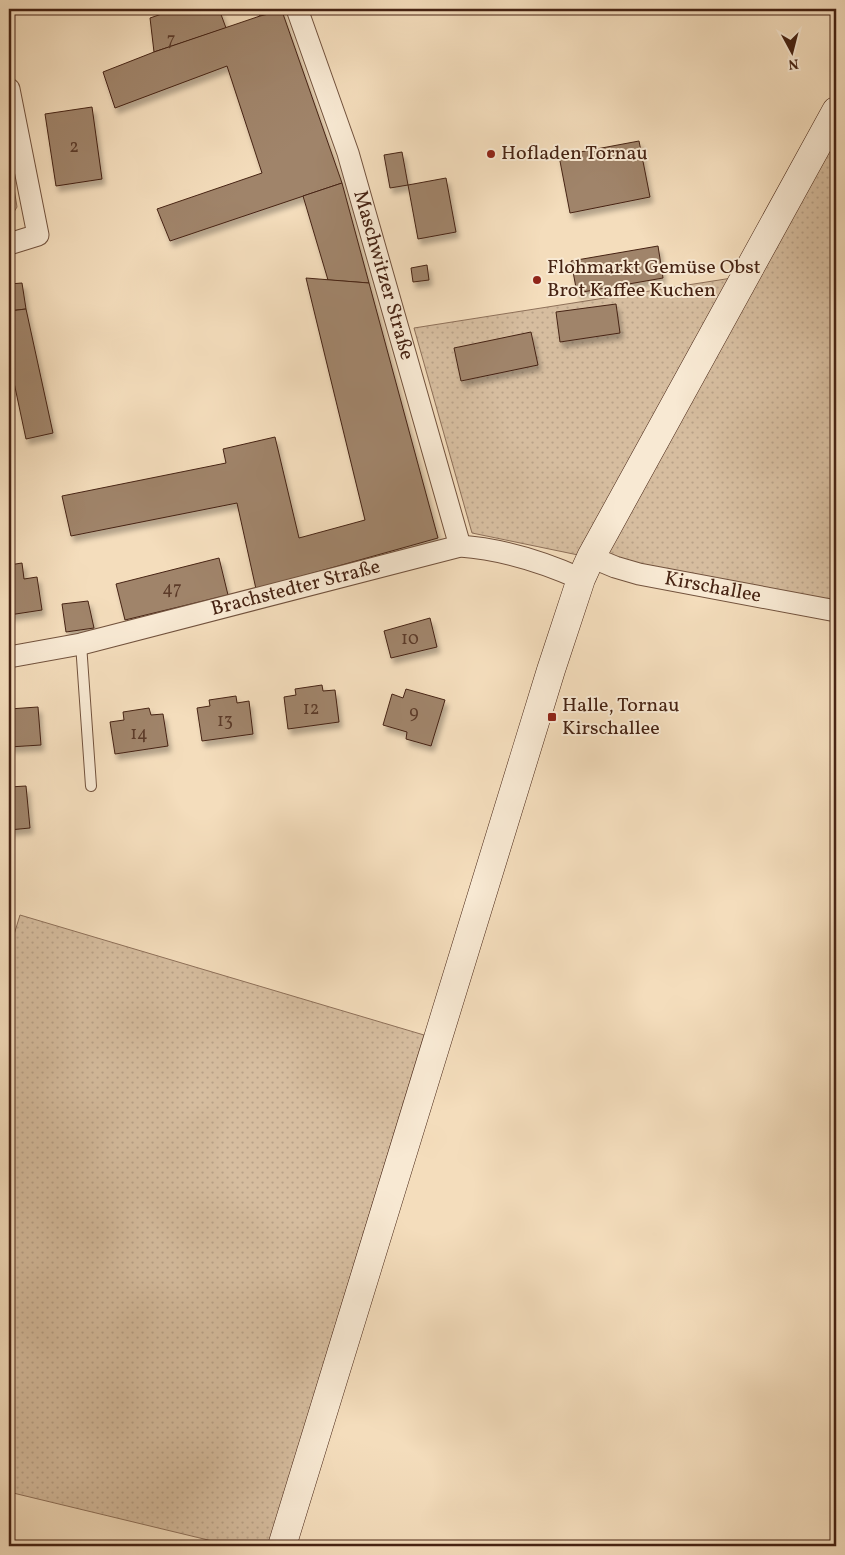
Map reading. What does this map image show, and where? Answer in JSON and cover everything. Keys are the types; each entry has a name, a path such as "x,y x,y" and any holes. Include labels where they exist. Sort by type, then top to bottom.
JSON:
{"main road":[{"path":"282,1546 550,670 586,568 836,111"}],"street":[{"name":"Maschwitzer Straße","path":"297,9 348,154 460,546"},
{"path":"9,89 38,235 9,244"},
{"name":"Brachstedter Straße","path":"9,657 81,644 460,546 480,547 559,569 586,568"},
{"name":"Kirschallee","path":"586,568 615,567 639,574 836,611"}],"lane":[{"path":"81,644 91,786"}],"shaded area":[{"path":"836,134 836,601 602,557"},
{"path":"9,157 17,207 9,220"},
{"path":"732,278 583,556 472,533 414,328"},
{"path":"20,915 424,1035 268,1546 233,1546 9,1492 9,951"}],"building":[{"path":"176,9 219,9 226,28 154,52 150,18"},
{"path":"256,9 281,9 282,11 260,16"},
{"path":"282,11 342,183 170,241 157,209 262,173 227,66 115,108 103,72 154,52 260,16"},
{"path":"92,107 102,179 56,186 45,114"},
{"path":"639,141 650,197 570,213 559,156"},
{"path":"402,152 408,185 390,188 384,155"},
{"path":"446,178 456,232 418,239 408,185"},
{"path":"342,183 369,283 328,280 303,196"},
{"path":"658,246 663,278 577,293 571,261"},
{"path":"427,265 429,280 413,282 411,268"},
{"path":"306,278 369,283 438,538 256,589 237,503 71,536 62,496 226,463 223,449 275,437 299,538 365,520"},
{"path":"22,283 26,309 9,311 9,284"},
{"path":"616,304 620,333 560,342 556,312"},
{"path":"26,309 53,433 26,439 9,359 9,311"},
{"path":"531,332 538,365 461,381 454,348"},
{"path":"219,558 228,595 125,620 116,584"},
{"path":"22,563 24,579 37,577 42,610 9,615 9,565"},
{"path":"88,601 94,628 66,632 62,604"},
{"path":"430,618 437,647 391,658 384,631"},
{"path":"322,685 323,691 335,690 339,722 288,729 284,697 296,695 295,689"},
{"path":"406,689 445,700 431,746 406,739 407,732 383,725 392,694 403,698"},
{"path":"236,696 237,703 249,701 253,734 202,741 197,708 210,706 209,700"},
{"path":"38,707 41,745 9,747 9,709"},
{"path":"149,708 151,715 163,714 168,746 115,754 110,722 124,720 123,712"},
{"path":"26,786 30,828 9,830 9,787"}],"place":[{"name":"Hofladen Tornau","path":"491,154"},
{"name":"Flohmarkt Gemüse Obst Brot Kaffee Kuchen","path":"537,280"},
{"name":"Halle, Tornau Kirschallee","path":"552,717"}]}
